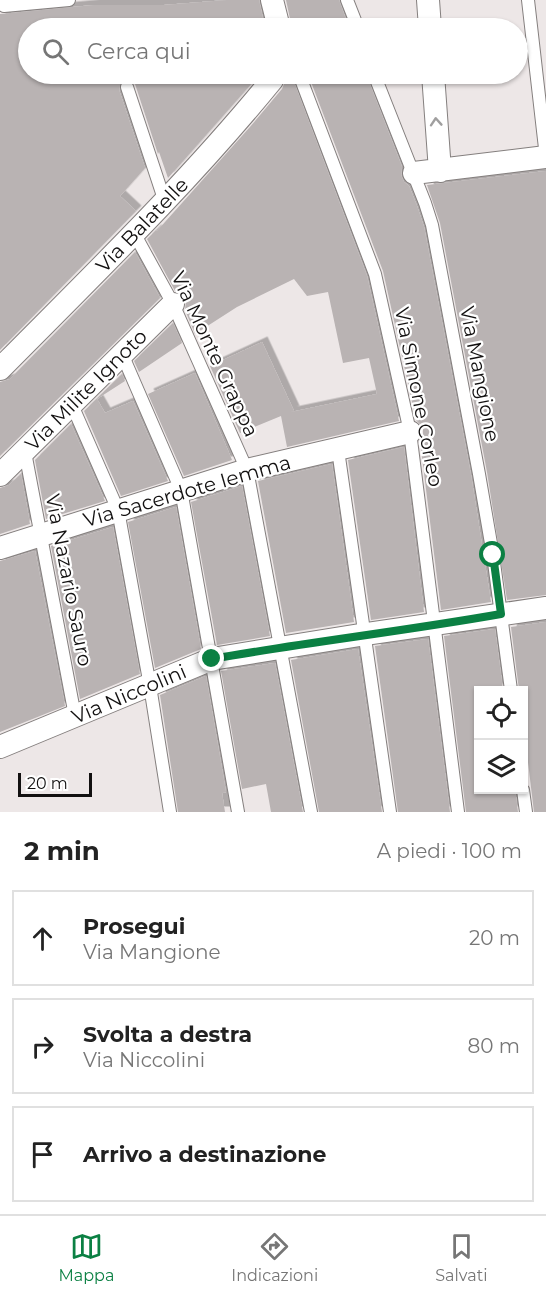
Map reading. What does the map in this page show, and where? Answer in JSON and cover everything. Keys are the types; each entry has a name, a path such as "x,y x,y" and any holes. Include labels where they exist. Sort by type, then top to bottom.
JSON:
{"street":[{"path":"272,0 276,18"},
{"path":"428,0 429,18"},
{"name":"Via Balatelle","path":"0,369 165,202 269,84"},
{"path":"434,84 440,171"},
{"path":"414,173 546,157"},
{"name":"Via Milite Ignoto","path":"0,476 173,304"},
{"name":"Via Sacerdote Iemma","path":"0,548 248,470 410,432"},
{"name":"Via Niccolini","path":"0,747 212,659 546,608"}],"lane":[{"path":"3,0 4,6 69,0"},
{"path":"347,0 353,18"},
{"path":"528,0 546,157"},
{"name":"Via Simone Corleo","path":"303,84 375,274 410,432 458,812"},
{"name":"Via Mangione","path":"378,84 432,225 469,415 510,686"},
{"path":"127,87 165,202"},
{"name":"Via Monte Grappa","path":"134,233 173,304 248,470 311,812"},
{"path":"123,354 181,490 238,812"},
{"path":"72,405 118,510 170,812"},
{"path":"338,450 390,812"},
{"name":"Via Nazario Sauro","path":"24,452 75,716"},
{"path":"524,794 526,812"}],"building":[{"path":"259,0 263,18 18,18 18,84 120,84 119,90 145,168 120,196 136,211 0,350 0,14 94,5 164,5"},
{"path":"286,0 339,0 345,18 290,18"},
{"path":"135,84 251,84 168,178 159,152 158,154"},
{"path":"284,84 295,84 367,276 399,421 287,447 281,416 240,433 210,366 262,342 294,411 291,412 377,394 369,358 343,363 328,292 307,296 294,279 237,307 195,334 185,310 186,300 182,294 175,291 147,239 157,231"},
{"path":"312,84 370,84 402,167 401,175 409,186 417,206 424,227 471,475 491,602 441,610 420,441 423,428 416,420 383,271"},
{"path":"546,171 546,595 507,600 487,472 440,223 427,185"},
{"path":"135,252 160,298 0,456 0,382 10,379"},
{"path":"173,323 182,343 139,372 134,361"},
{"path":"195,373 232,460 184,476 148,394"},
{"path":"122,374 125,381 97,399 105,413 133,401 168,481 121,496 84,411"},
{"path":"71,424 105,501 46,519 35,460"},
{"path":"404,447 424,612 371,620 348,460"},
{"path":"332,464 354,622 286,633 258,481"},
{"path":"21,474 30,524 0,534 0,488 9,485"},
{"path":"242,486 270,636 217,645 191,502"},
{"path":"176,507 201,649 155,668 128,522"},
{"path":"113,527 140,674 80,699 51,546"},
{"path":"35,551 65,706 0,732 0,561"},
{"path":"546,622 546,812 534,812 528,762 528,686 518,686 511,627"},
{"path":"495,629 502,686 474,686 474,794 516,794 518,812 466,812 444,636"},
{"path":"428,639 450,812 398,812 375,646"},
{"path":"358,649 382,812 319,812 291,660"},
{"path":"275,663 303,812 271,812 266,784 242,789 221,671"},
{"path":"206,676 226,792 222,793 225,812 178,812 160,695"}],"route":[{"path":"212,659 501,614 493,555"}]}
